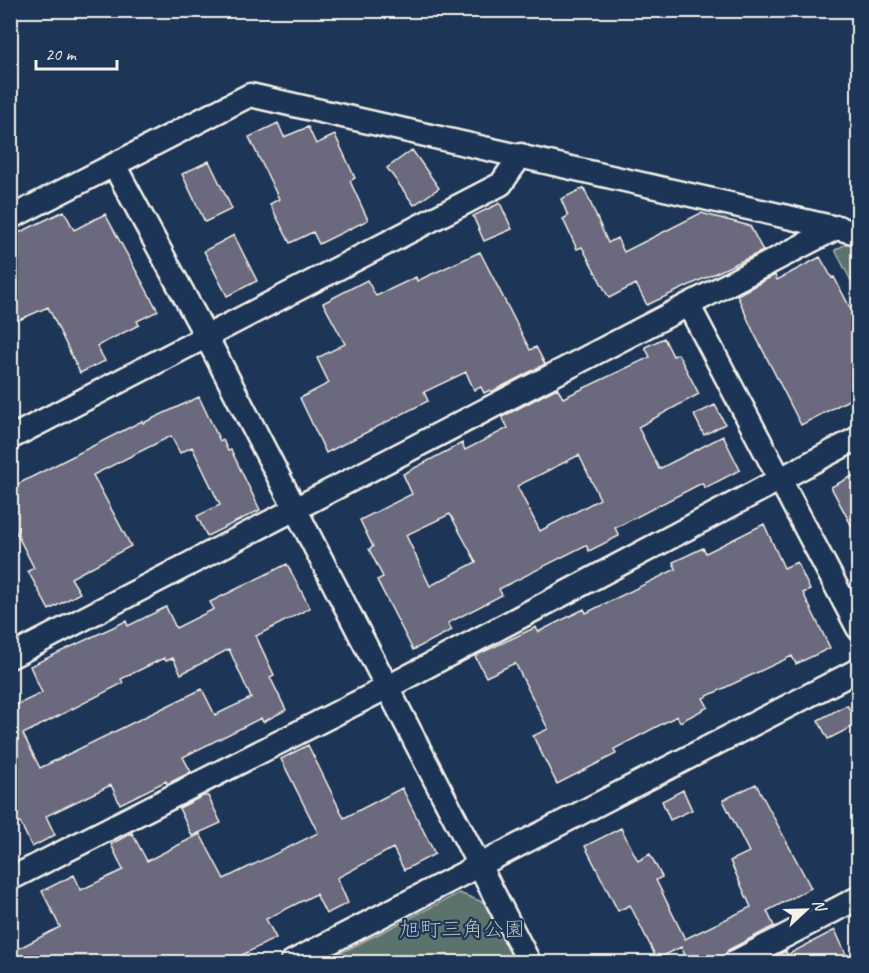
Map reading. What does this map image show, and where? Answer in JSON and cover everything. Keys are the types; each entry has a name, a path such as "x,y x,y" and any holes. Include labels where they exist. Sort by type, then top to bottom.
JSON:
{"street":[{"path":"10,218 250,95 848,230"},
{"path":"10,438 501,184 521,155"},
{"path":"114,165 206,336 529,963"},
{"path":"10,657 690,306 848,230"},
{"path":"690,306 858,628"},
{"path":"10,879 388,687 858,438"},
{"path":"292,963 858,670"},
{"path":"735,963 858,898"}],"green space":[{"path":"851,241 858,243 858,294 835,250"},
{"name":"旭町三角公園","path":"459,893 488,904 518,962 323,962"}],"building":[{"path":"278,123 284,137 308,127 316,144 335,135 355,178 350,181 368,220 319,244 313,232 290,243 270,204 279,199 249,137"},
{"path":"412,150 439,188 414,205 387,168"},
{"path":"209,161 232,209 205,222 182,174"},
{"path":"584,188 608,243 617,238 624,252 701,213 750,226 763,251 647,305 636,284 609,298 582,247 577,249 563,219 568,216 561,199"},
{"path":"500,203 512,229 484,241 473,216"},
{"path":"64,211 74,230 105,214 158,311 137,321 139,325 97,346 105,361 80,373 48,307 10,324 10,237"},
{"path":"234,235 257,281 227,296 204,251"},
{"path":"480,252 530,350 536,347 545,364 491,392 490,390 484,393 481,387 474,390 466,372 424,392 428,401 326,453 300,398 329,383 317,358 345,344 323,303 367,280 376,296 416,277 417,281"},
{"path":"820,257 832,278 834,277 858,323 858,395 801,425 737,295 775,275 777,280"},
{"path":"664,338 673,356 678,354 699,394 638,427 659,469 723,436 740,470 705,488 702,483 615,528 619,536 589,551 586,545 499,589 502,595 448,623 452,630 413,650 377,580 383,577 369,549 373,547 360,520 412,494 403,474 462,443 465,450 508,428 502,417 557,388 563,398 650,357 645,347","holes":["579,455 600,499 540,531 517,486","450,514 476,562 430,586 406,535"]},
{"path":"199,397 220,441 223,440 228,451 231,450 260,510 207,536 197,516 220,505 192,447 180,453 171,436 93,475 131,546 71,578 80,593 49,610 28,571 34,568 10,520 10,488 142,421 143,423"},
{"path":"715,405 725,424 704,435 694,415"},
{"path":"858,473 858,538 831,487"},
{"path":"764,524 784,568 797,562 810,590 803,593 830,648 796,664 792,656 703,698 708,707 680,722 677,716 614,749 616,754 557,784 533,736 548,729 515,663 486,677 475,656 536,627 538,632 584,609 586,613 676,569 673,562 703,548 706,553"},
{"path":"287,564 310,608 256,636 274,675 270,677 286,710 263,722 261,718 183,757 191,772 167,784 166,781 120,804 111,785 46,816 55,835 32,847 20,822 10,826 10,708 42,693 30,666 126,621 128,626 166,607 176,628 214,609 210,602","holes":["229,649 251,698 215,715 202,689 40,768 23,734 123,683 121,679 164,658 166,661 173,658 181,674"]},
{"path":"847,705 858,724 828,739 818,720"},
{"path":"308,745 344,818 402,788 435,854 404,870 393,848 337,878 348,903 326,914 316,894 266,919 276,938 226,963 10,963 10,953 60,927 42,891 74,875 81,890 123,870 111,844 132,833 147,861 200,834 224,879 318,833 281,759"},
{"path":"756,784 811,888 767,911 774,926 728,950 722,963 689,963 681,947 657,959 630,905 618,911 585,846 621,828 638,861 650,854 662,877 656,880 685,939 751,907 730,861 749,852 723,800"},
{"path":"683,790 692,810 670,820 662,801"},
{"path":"203,796 208,796 221,823 192,836 179,808"},
{"path":"835,930 850,963 763,963 786,951 787,955"}]}
